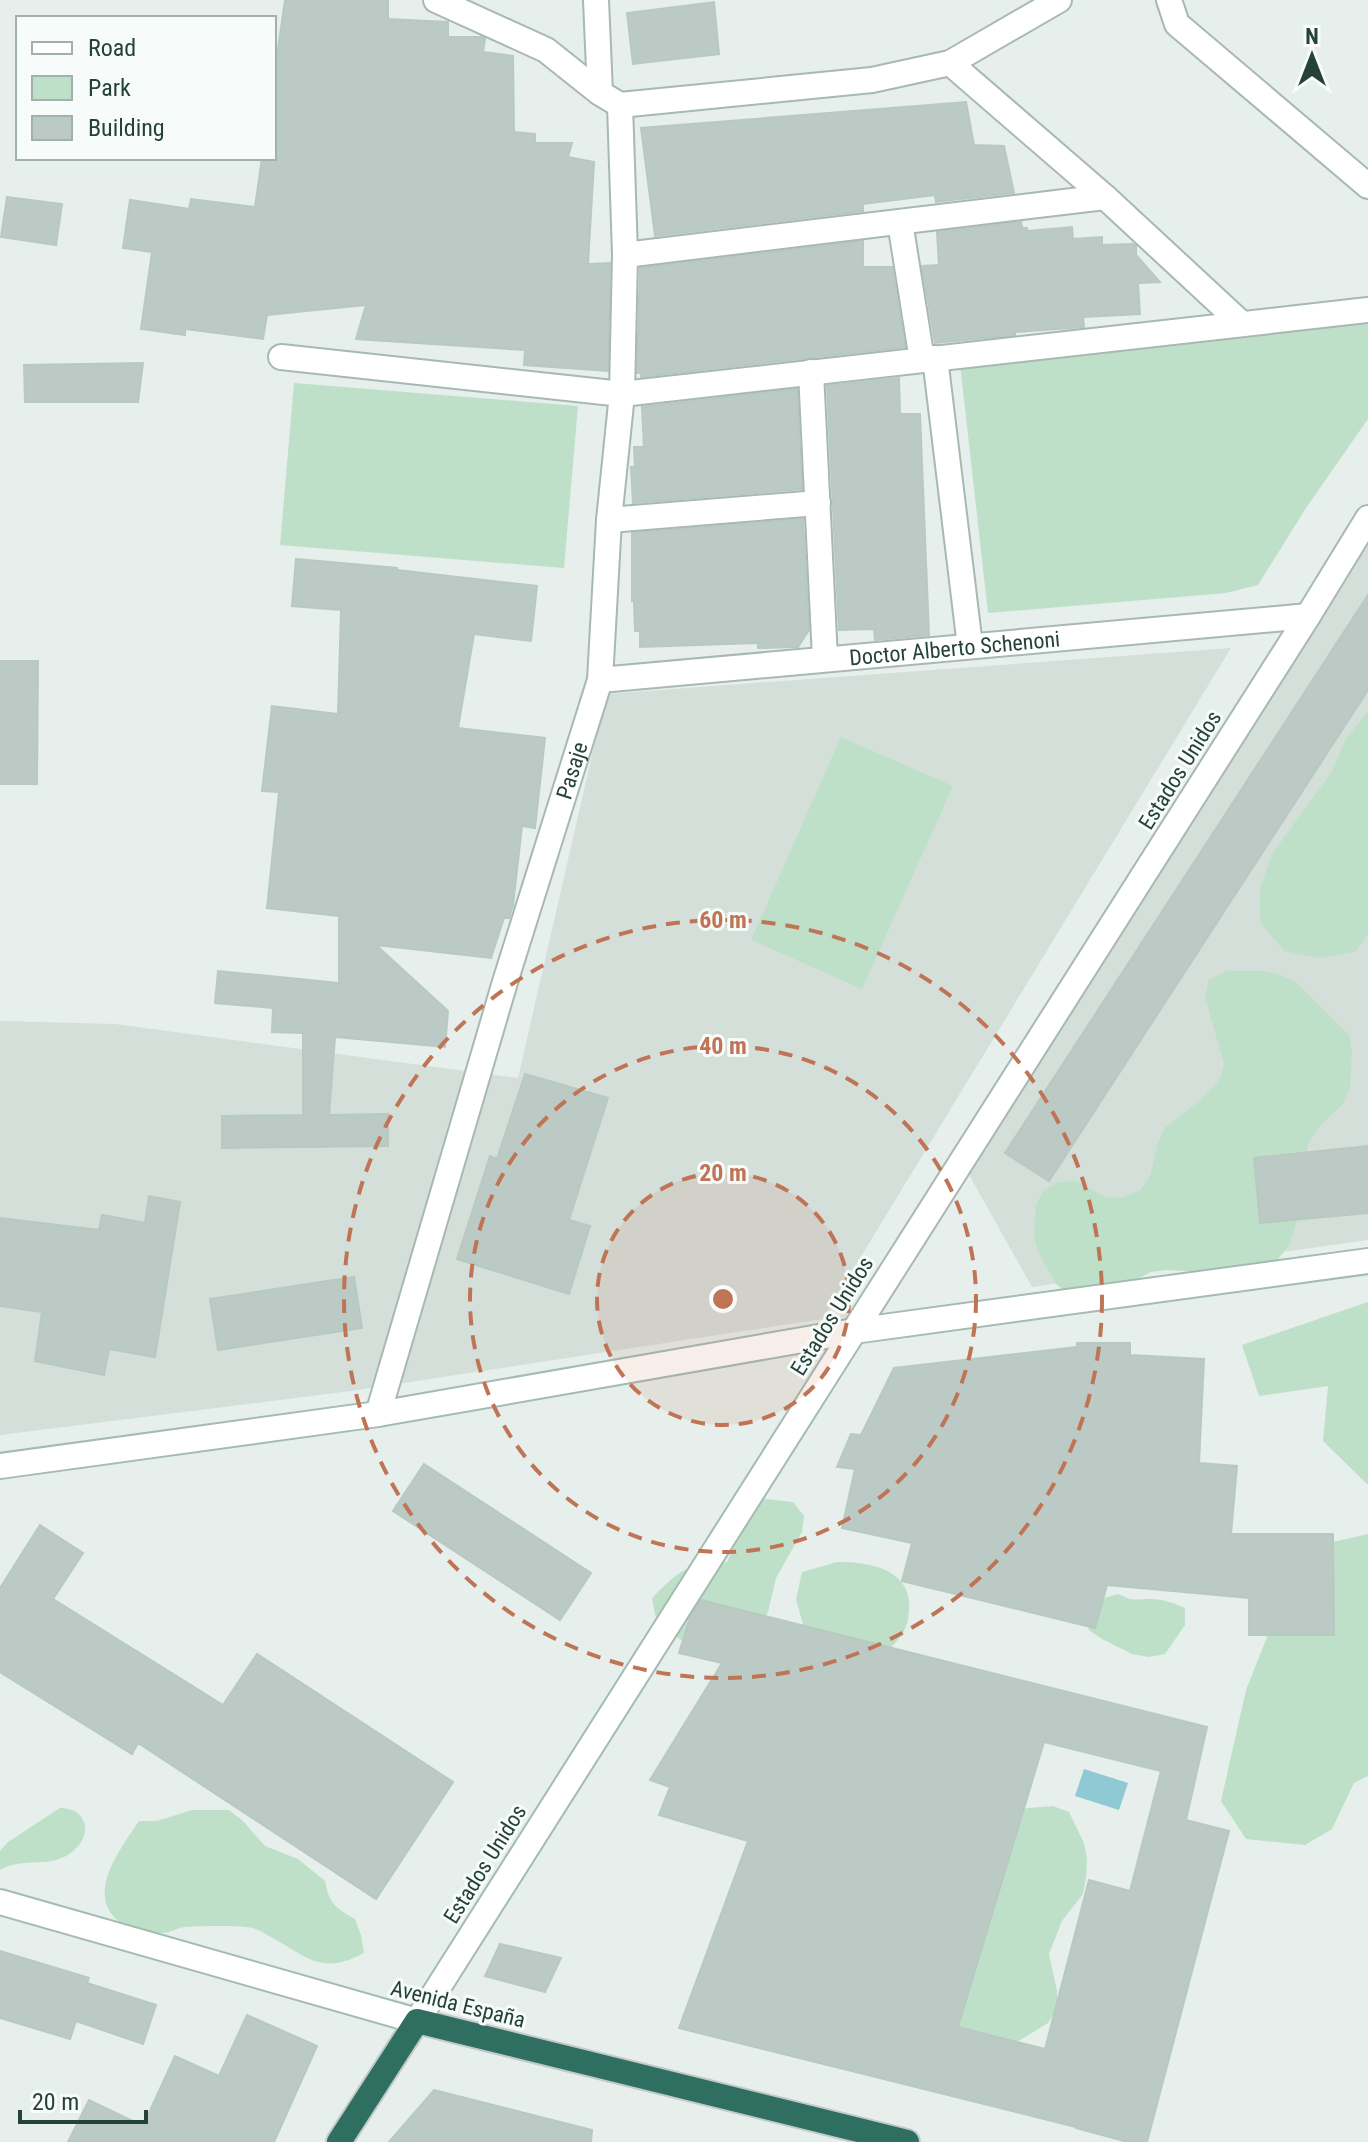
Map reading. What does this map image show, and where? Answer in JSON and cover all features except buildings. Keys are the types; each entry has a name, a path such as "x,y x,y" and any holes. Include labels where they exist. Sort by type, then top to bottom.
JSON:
{"highway":[{"name":"Estados Unidos","path":"339,2142 417,2021"},
{"name":"Avenida España","path":"417,2021 907,2142"}],"street":[{"path":"436,0 546,50 610,99 872,80 950,63 1059,0"},
{"name":"Pasaje","path":"378,1414 505,982 600,680 609,520 622,394 625,255 610,99 596,0"},
{"path":"1169,0 1177,24 1368,186"},
{"path":"950,63 1105,197 1242,324"},
{"path":"625,255 1105,197"},
{"path":"900,222 929,359 970,646"},
{"path":"281,357 622,394 1368,310"},
{"path":"811,372 825,659"},
{"path":"609,520 818,503"},
{"name":"Estados Unidos","path":"417,2021 1368,518"},
{"name":"Doctor Alberto Schenoni","path":"600,680 1308,616"},
{"path":"0,1466 378,1414 854,1331 1368,1261"},
{"name":"Avenida España","path":"0,1902 417,2021"}],"shaded area":[{"path":"1368,530 1368,1240 1032,1287 969,1175"},
{"path":"1231,648 823,1319 351,1391 0,1435 0,1021 115,1024 518,1078 606,694"}],"green space":[{"path":"1368,318 1368,419 1306,508 1258,585 1226,593 988,613 960,364"},
{"path":"294,383 578,406 564,568 280,545"},
{"path":"1368,711 1368,934 1355,952 1319,958 1284,951 1260,922 1260,888 1272,854 1332,771 1345,740"},
{"path":"841,737 953,786 862,989 751,940"},
{"path":"1227,971 1263,971 1297,983 1349,1035 1352,1052 1350,1087 1344,1103 1319,1127 1309,1142 1300,1176 1300,1211 1290,1244 1268,1272 1234,1274 1167,1270 1151,1272 1105,1295 1070,1295 1056,1284 1039,1254 1034,1238 1036,1205 1044,1190 1059,1182 1076,1181 1107,1198 1124,1197 1140,1190 1150,1176 1165,1127 1219,1081 1224,1064 1205,997 1209,980"},
{"path":"1368,1302 1367,1484 1323,1441 1328,1386 1259,1396 1242,1345"},
{"path":"758,1498 793,1502 804,1516 802,1532 776,1578 768,1612 759,1629 696,1644 679,1639 655,1615 652,1598 685,1570 727,1562 734,1546 732,1528"},
{"path":"1368,1534 1368,1776 1354,1783 1332,1829 1305,1845 1246,1839 1221,1801 1246,1690 1302,1549"},
{"path":"837,1562 875,1566 897,1577 904,1586 908,1597 907,1624 884,1653 805,1632 796,1599 802,1572"},
{"path":"1118,1594 1131,1599 1155,1599 1185,1608 1185,1625 1165,1654 1149,1657 1132,1654 1089,1630 1084,1614 1097,1600"},
{"path":"1053,1806 1069,1812 1084,1843 1087,1859 1083,1894 1062,1921 1049,1954 1057,1991 1057,2009 1048,2023 1002,2051 967,2051 941,2009 1017,1809"},
{"path":"60,1808 77,1812 82,1817 85,1830 79,1845 65,1857 56,1860 18,1864 0,1870 0,1851 8,1842"},
{"path":"192,1810 229,1810 265,1846 298,1859 325,1881 334,1904 355,1919 364,1953 349,1960 324,1963 303,1956 252,1928 191,1927 151,1933 121,1923 110,1912 105,1899 105,1886 123,1845 139,1821 157,1821"}],"water":[{"path":"1084,1769 1128,1783 1119,1810 1075,1796"}]}
